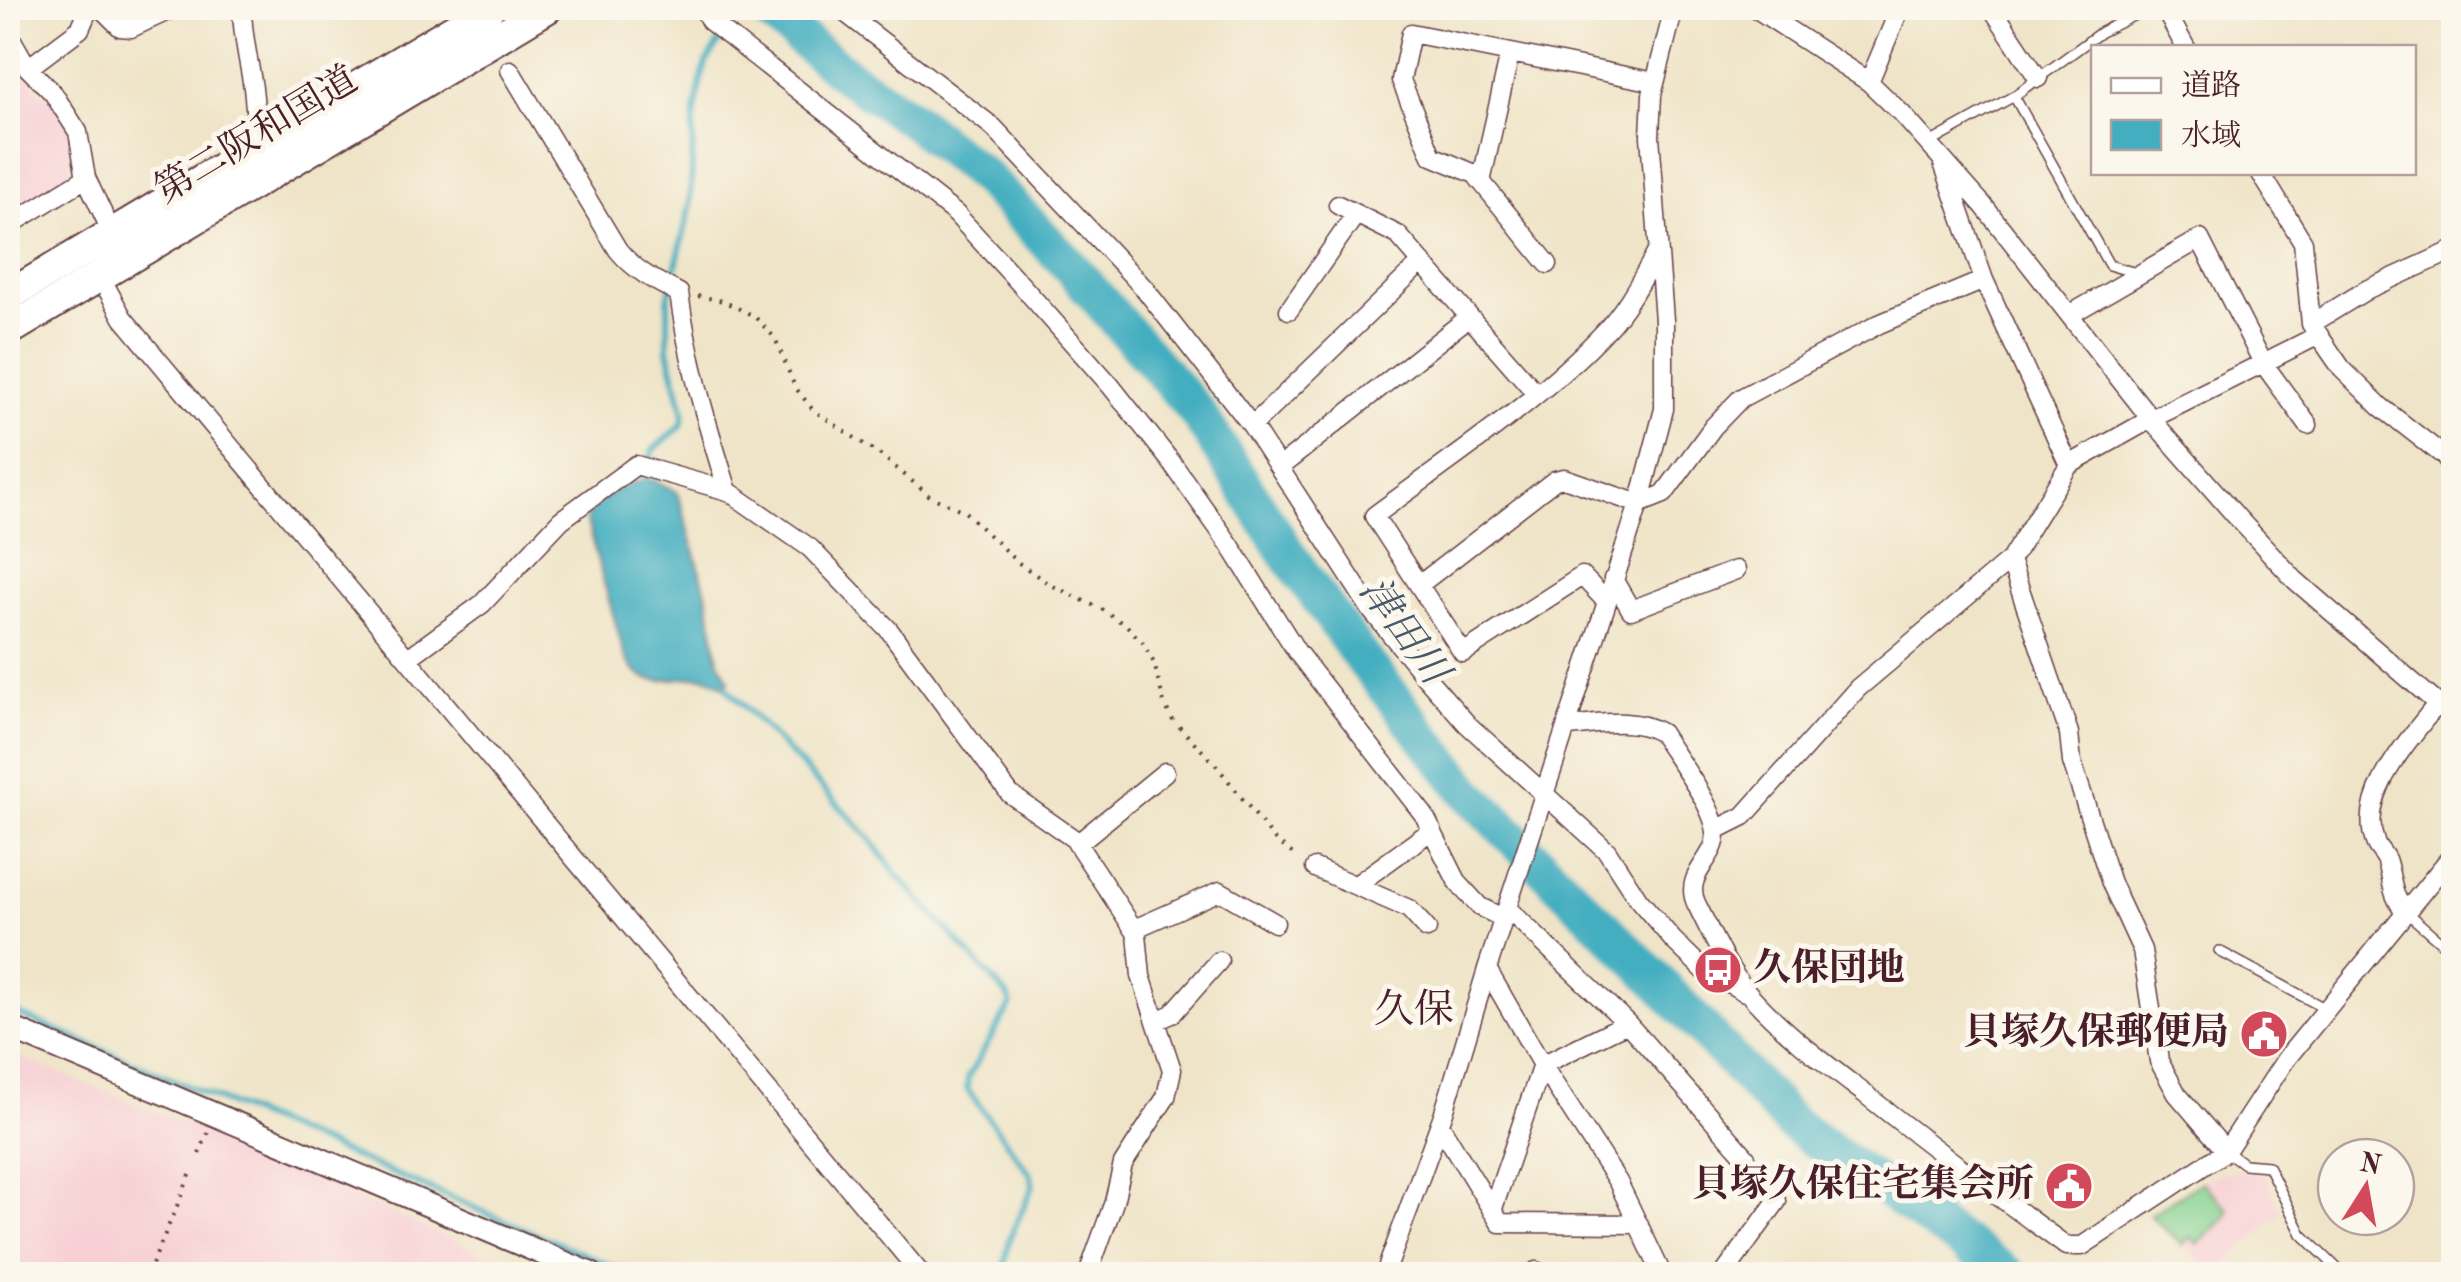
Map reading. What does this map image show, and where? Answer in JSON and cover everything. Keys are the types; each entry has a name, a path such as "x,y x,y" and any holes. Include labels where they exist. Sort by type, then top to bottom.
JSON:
{"highway":[{"name":"第二阪和国道","path":"8,296 489,8"},
{"name":"第二阪和国道","path":"8,332 547,8"}],"street":[{"path":"28,68 80,29 88,8"},
{"path":"101,8 120,27 131,28 174,8"},
{"path":"242,8 242,34 254,92 253,119 262,144"},
{"path":"703,8 710,20 956,214 1036,302 1110,385 1172,464 1230,545 1296,652 1401,782 1432,830 1458,883 1480,908 1506,914 1626,1023 1746,1157"},
{"path":"839,8 992,127 1144,288 1252,426 1372,610 1424,676 1467,724 1607,851 1638,899 1704,970 1750,995"},
{"path":"1390,1272 1639,504 1664,409 1664,320 1650,136 1655,82 1674,8"},
{"path":"1755,8 1869,82 1983,205 2152,418 2295,580 2454,718"},
{"path":"1869,82 1900,8"},
{"path":"1992,8 2038,78"},
{"path":"2164,8 2184,45"},
{"path":"8,32 28,68 53,93 78,132 86,178 112,233 100,276 124,318 921,1274"},
{"path":"1548,264 1475,174 1432,156 1402,80 1410,33 1655,82"},
{"path":"1481,182 1510,53"},
{"path":"510,70 618,250 631,265 672,289 702,410 728,490"},
{"path":"1943,163 1984,280 2069,464"},
{"path":"2262,175 2303,242 2315,329 2342,369 2381,407 2444,456 2454,470"},
{"path":"8,226 86,178"},
{"path":"1338,205 1398,235 1536,394"},
{"path":"1289,310 1356,214"},
{"path":"2071,314 2200,239 2263,363 2308,425"},
{"path":"1605,600 1582,576 1463,653 1374,516 1536,394 1608,329 1658,250"},
{"path":"1716,830 1744,816 1858,688 2010,560 2069,464 2263,363 2368,289 2454,250"},
{"path":"1252,426 1422,262"},
{"path":"1419,586 1554,480 1564,478 1639,504 1664,494 1713,427 1740,398 1879,324 1984,280"},
{"path":"1280,467 1470,317"},
{"path":"408,658 482,604 561,520 644,466 728,490 810,548 889,630 1010,794 1077,844 1134,929 1141,976 1172,1070 1166,1098 1122,1164 1114,1202 1088,1274"},
{"path":"2010,560 2069,733 2072,762 2110,883 2142,950 2159,1061 2177,1094 2226,1151"},
{"path":"1612,578 1631,610 1736,570"},
{"path":"2406,912 2390,886 2387,859 2374,842 2376,791 2438,704"},
{"path":"1566,727 1648,725 1661,734 1711,814 1716,830 1715,842 1694,879 1693,897 1732,971 1750,995 1831,1068 2066,1246 2082,1246 2226,1151 2286,1059 2454,853"},
{"path":"1077,844 1165,772"},
{"path":"1356,885 1432,830"},
{"path":"1315,868 1409,909 1427,930"},
{"path":"1134,929 1220,891 1275,924"},
{"path":"1156,1021 1172,1014 1219,960"},
{"path":"1487,969 1542,1066 1618,1182 1639,1224 1654,1271"},
{"path":"1492,1210 1542,1066 1626,1023"},
{"path":"8,1027 591,1274"},
{"path":"1440,1125 1500,1224 1639,1224"},
{"path":"1724,1274 1778,1201"}],"lane":[{"path":"1928,144 2014,96 2101,32 2149,8"},
{"path":"2014,96 2109,266 2140,274"},
{"path":"2406,912 2443,944 2454,961"},
{"path":"2218,952 2326,1009"},
{"path":"2226,1151 2244,1164 2268,1166 2302,1234 2343,1274"}],"path":[{"path":"672,289 724,300 754,316 775,338 794,387 813,410 882,456 931,497 964,511 1016,561 1049,584 1127,626 1154,663 1172,719 1216,765 1275,840 1315,868"},
{"path":"199,1154 208,1133"},
{"path":"148,1274 191,1173"}],"shaded area":[{"path":"8,41 42,97 51,92 74,133 72,178 8,216"},
{"path":"8,1052 208,1133 530,1274 8,1274"},
{"path":"2245,1170 2265,1174 2281,1213 2215,1274 2150,1215 2204,1180"}],"green space":[{"path":"2202,1182 2228,1209 2227,1216 2198,1244 2190,1237 2182,1245 2150,1215"}],"water":[{"path":"653,480 676,491 680,500 708,599 718,659 729,680 727,688 705,677 650,679 641,676 625,656 586,519 598,503 615,491"}],"waterway":[{"path":"732,20 739,8"},
{"name":"津田川","path":"763,8 984,177 1068,264 1196,411 1289,556 1357,652 1471,796 1652,975 1792,1124 2007,1274"},
{"path":"645,480 653,450 681,426 684,413 668,350 668,299 690,207 694,118 700,84 706,63 719,42"},
{"path":"727,688 869,837 897,875 1007,995 1011,1004 968,1077 967,1089 1031,1175 1033,1186 1010,1237 1003,1274"},
{"path":"8,1010 630,1274"}],"place":[{"name":"久保団地","path":"1718,970"},
{"name":"貝塚久保郵便局","path":"2264,1034"},
{"name":"貝塚久保住宅集会所","path":"2069,1186"}],"district":[{"name":"久保","path":"1414,1012"}]}
